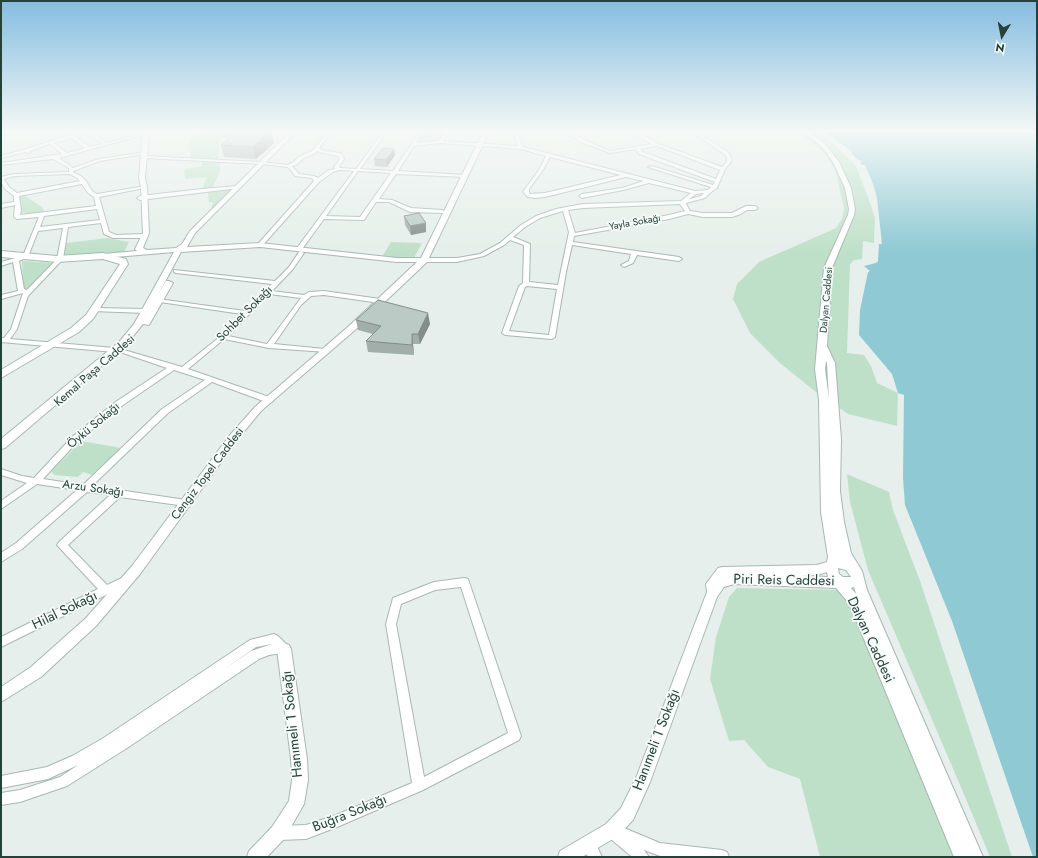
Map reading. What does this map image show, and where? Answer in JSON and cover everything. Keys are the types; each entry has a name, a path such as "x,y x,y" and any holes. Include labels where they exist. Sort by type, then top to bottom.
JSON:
{"main road":[{"path":"1,254 60,259 103,256 123,261 126,259"},
{"path":"1,375 54,344 75,330 90,317 126,259"}],"street":[{"path":"56,172 14,175 2,180 7,188 16,195 18,210 17,217 100,207"},
{"path":"72,172 84,182 90,192 96,196 106,234 114,236 142,236"},
{"path":"126,259 142,236 146,233 141,188 143,172"},
{"path":"183,250 192,232 253,172"},
{"path":"295,172 297,175 314,177 317,181"},
{"path":"258,247 317,181 329,172"},
{"name":"Sohbet Sokağı","path":"183,370 224,337 298,260 301,251 355,172"},
{"path":"324,217 362,219 393,172"},
{"path":"394,172 463,176"},
{"path":"420,262 465,172"},
{"path":"539,172 526,189 528,195 545,195 625,176"},
{"path":"594,183 601,177 602,174 600,172"},
{"path":"612,172 695,194"},
{"path":"667,172 713,186"},
{"path":"683,172 713,186"},
{"path":"126,259 145,252 258,247 420,262 457,260 482,255 538,217 565,209 582,206 682,202 703,197 713,186 722,172"},
{"name":"Dalyan Caddesi","path":"832,472 820,371 828,268 851,215 852,209 848,188 841,172"},
{"path":"310,177 326,174"},
{"path":"420,262 442,212 463,176"},
{"path":"604,180 623,189"},
{"path":"582,196 623,189 649,181"},
{"path":"16,195 84,182"},
{"path":"682,202 713,186"},
{"path":"142,198 237,187"},
{"path":"96,196 141,188"},
{"path":"374,200 390,201 410,210 442,212"},
{"path":"682,202 688,212 703,216 732,215 739,213 746,208 755,208"},
{"path":"1,206 17,203"},
{"path":"561,287 526,284 522,286 505,333 552,337 571,235 571,224 565,209"},
{"name":"Yayla Sokağı","path":"571,235 669,217 688,212"},
{"path":"1,264 25,257 38,229 42,215"},
{"path":"38,229 104,222"},
{"path":"4,340 14,329 25,295 60,259 66,225"},
{"path":"142,236 138,249 145,252"},
{"path":"509,238 528,244 526,284"},
{"path":"569,243 679,259"},
{"path":"126,259 183,250"},
{"name":"Kemal Paşa Caddesi","path":"1,445 140,332 176,271 183,250"},
{"name":"Kemal Paşa Caddesi","path":"1,451 118,350 138,324 183,250"},
{"path":"624,265 631,262 634,257 634,253"},
{"path":"16,260 21,292"},
{"name":"Cengiz Topel Caddesi","path":"1,695 36,672 91,622 128,579 234,437 258,409 325,351 420,262"},
{"path":"176,271 277,283"},
{"path":"1,297 31,290"},
{"path":"266,292 305,297"},
{"path":"269,346 305,297 312,293 324,293 380,301"},
{"path":"160,300 246,313"},
{"path":"94,310 146,311"},
{"path":"224,337 269,346 325,351"},
{"path":"4,340 118,350 183,370 269,400"},
{"name":"Dalyan Caddesi","path":"823,346 830,356 832,374 832,472 831,490 827,512 834,557 832,569 834,576 852,598 860,613 975,857"},
{"name":"Öykü Sokağı","path":"1,506 36,481 76,438 120,403 173,367"},
{"path":"820,371 826,376 832,374"},
{"path":"1,558 19,546 85,488 165,411 210,379"},
{"path":"1,480 5,473"},
{"name":"Arzu Sokağı","path":"5,473 22,479 186,503"},
{"name":"Dalyan Caddesi","path":"831,490 845,554 857,575 902,701 962,857"},
{"path":"106,590 62,544 118,493"},
{"name":"Piri Reis Caddesi","path":"712,595 720,583 726,580 815,576 838,582 851,583 857,575 850,566 842,564 833,565 815,576"},
{"name":"Hilal Sokağı","path":"1,642 128,579"},
{"name":"Buğra Sokağı","path":"278,833 306,832 337,821 419,786 515,736 464,582 434,586 397,601 391,624 419,786"},
{"name":"Hanımeli 1 Sokağı","path":"566,857 612,830 627,814 642,782 712,595"},
{"path":"1,782 48,773 76,760 106,743 254,643 274,639 284,649"},
{"path":"1,799 20,796 63,782 123,744 255,655 269,650 284,649"},
{"name":"Hanımeli 1 Sokağı","path":"255,857 278,833 296,804 300,780 299,759 284,649"},
{"path":"612,830 642,857"},
{"path":"612,830 660,850 722,857"},
{"path":"588,843 595,857"}],"green space":[{"path":"184,172 220,172 212,189 235,189 216,208 211,209 213,202 209,202 209,190 202,190 207,177 185,179"},
{"path":"836,172 858,172 875,218 874,243 863,241 862,259 854,260 850,264 847,353 864,355 871,366 877,383 898,393 897,426 848,414 816,392 781,364 750,333 733,299 737,284 759,262 836,228 842,219 844,208"},
{"path":"24,195 43,208 44,212 29,214 21,212 18,196"},
{"path":"108,238 129,242 124,252 64,255 66,243"},
{"path":"391,242 422,243 414,258 382,257"},
{"path":"22,261 54,263 31,288 23,289"},
{"path":"81,441 121,448 92,475 83,472 78,477 55,475 51,472"},
{"path":"847,474 889,492 893,510 920,581 1012,857 990,857 868,570 850,502"},
{"path":"737,588 845,590 959,857 820,857 800,779 768,767 744,740 729,741 710,679 716,637 729,597"}],"water":[{"path":"868,172 1037,172 1037,857 1033,857 952,621 905,505 903,478 904,395 898,393 892,374 859,335 860,310 868,272 870,271 864,266 876,263 878,261 879,244 882,244 877,198"}],"building":[{"path":"419,213 426,223 410,226 404,216"},
{"path":"378,300 428,313 418,334 412,334 412,345 366,341 381,326 356,320"}]}
